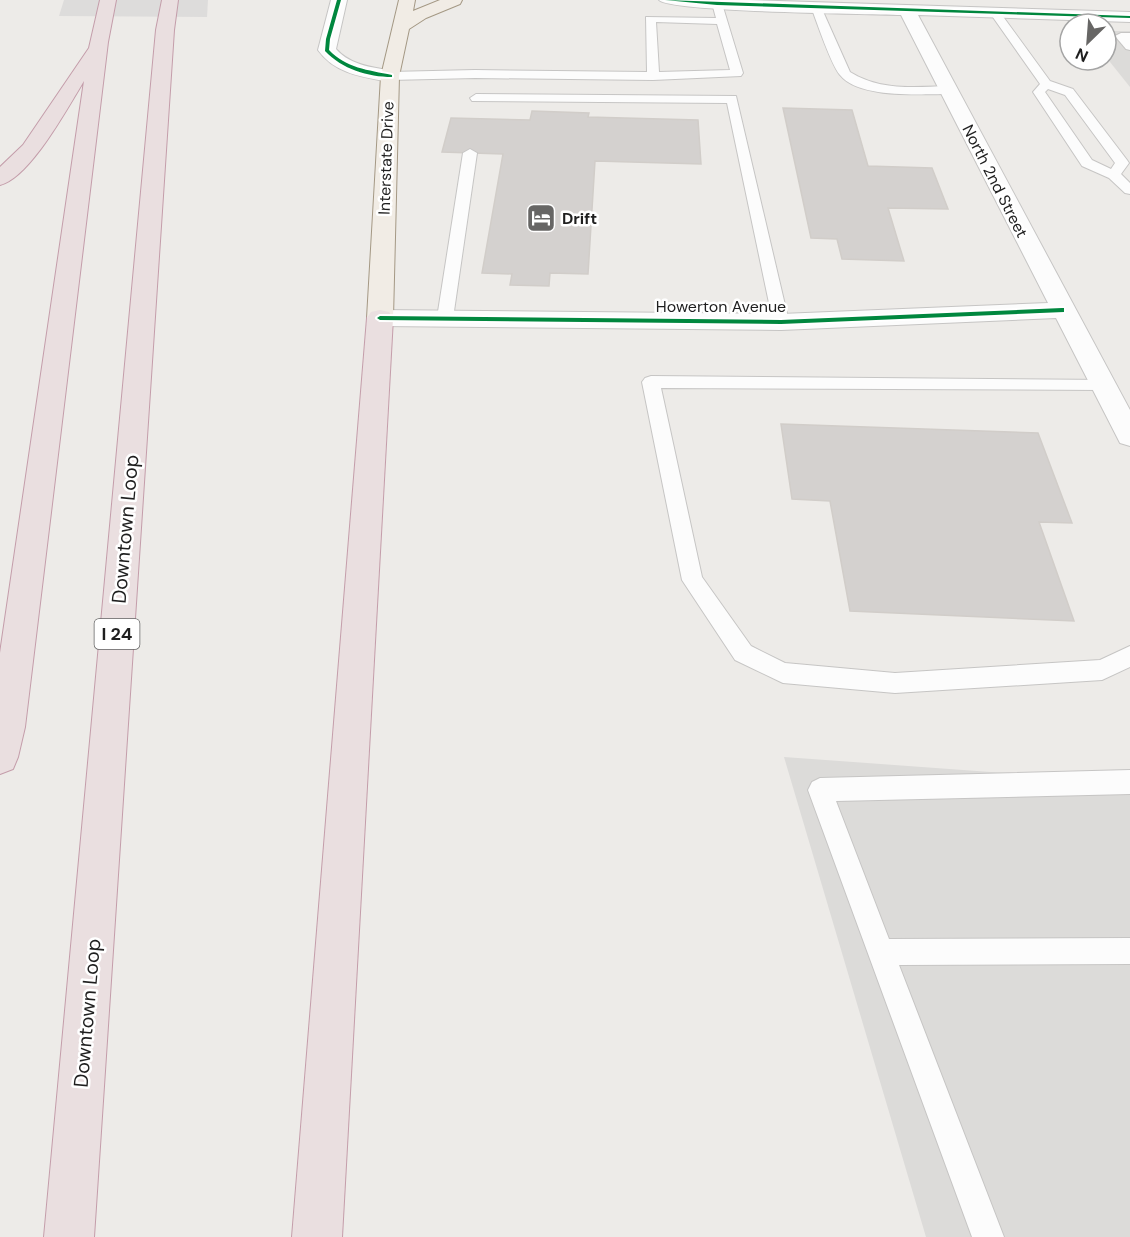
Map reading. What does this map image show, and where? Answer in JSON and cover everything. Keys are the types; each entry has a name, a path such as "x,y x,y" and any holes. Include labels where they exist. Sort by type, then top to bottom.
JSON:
{"highway":[{"path":"0,757 8,715 101,37 108,0"},
{"name":"Downtown Loop","path":"69,1237 167,15"},
{"path":"0,179 31,149 101,37"},
{"path":"317,1237 380,318"}],"main road":[{"name":"Interstate Drive","path":"380,318 390,76 407,0"},
{"path":"400,27 420,14 454,0"}],"street":[{"path":"339,0 327,50 334,59 344,65 390,76"},
{"path":"667,0 720,12 816,7 1058,17"},
{"name":"North 2nd Street","path":"907,10 1062,310 1130,436"},
{"name":"Howerton Avenue","path":"380,318 781,322 1062,310"}],"lane":[{"path":"816,7 845,74 853,80 905,91 948,90"},
{"path":"390,76 475,74 653,76 737,73 720,12 650,19 653,76"},
{"path":"995,13 1046,84 1069,92 1109,145 1122,163 1114,175"},
{"path":"1125,36 1130,47"},
{"path":"475,74 475,103 732,99 781,322"},
{"path":"1046,84 1039,92 1088,163 1114,175 1129,188"},
{"path":"445,318 470,153"},
{"path":"1102,384 651,382 692,580 743,653 783,673 895,683 1102,670 1130,656"},
{"path":"988,1237 820,790 1130,782"},
{"path":"880,952 1130,951"}],"shaded area":[{"path":"1118,31 1130,31 1130,87 1118,72"},
{"path":"784,757 1130,782 1130,1237 926,1237"}],"pier":[{"path":"64,0 208,0 207,17 59,16"}],"building":[{"path":"783,108 852,110 868,166 932,168 948,209 888,208 904,261 842,259 837,239 811,238"},
{"name":"Drift","path":"532,111 589,113 588,117 698,120 701,164 595,161 588,274 550,273 549,286 510,285 512,274 482,273 503,154 442,152 451,118 530,120"},
{"path":"781,424 1038,433 1072,523 1039,522 1074,621 850,611 830,501 792,499"}],"cycle path":[{"path":"339,0 327,50 347,66 390,76"},
{"path":"667,0 717,4 1130,17"},
{"path":"380,318 781,322 1062,310"}],"place":[{"name":"Drift","path":"541,218"}]}
